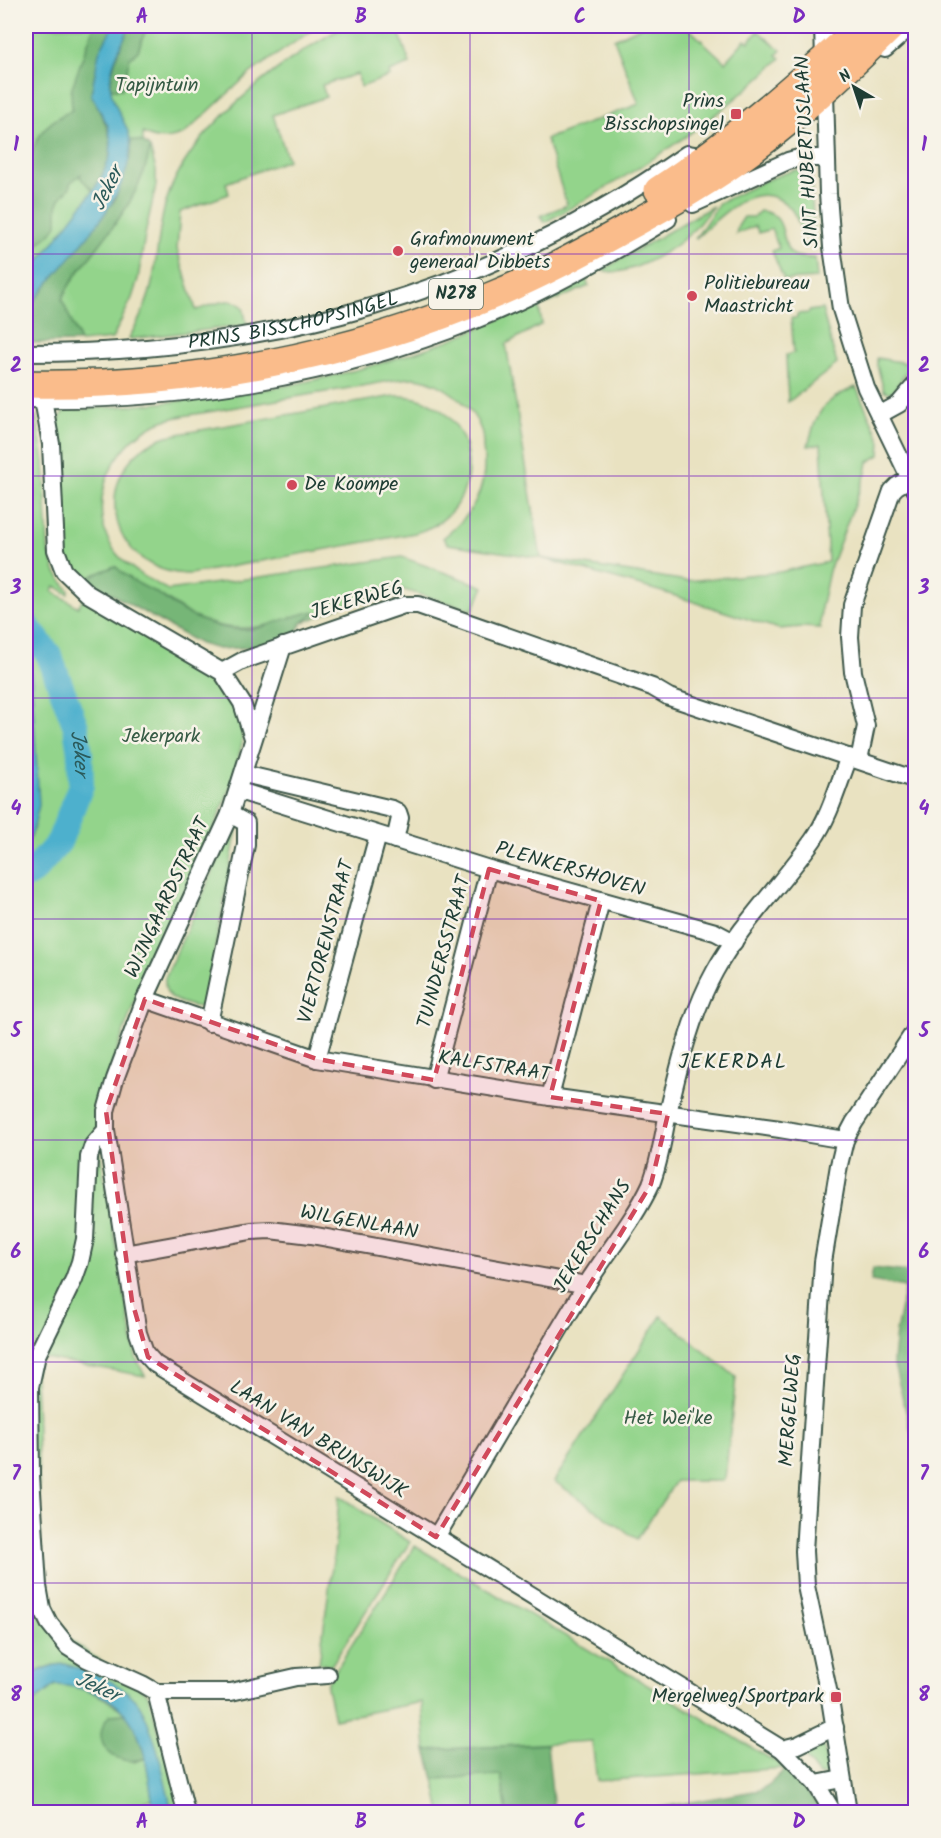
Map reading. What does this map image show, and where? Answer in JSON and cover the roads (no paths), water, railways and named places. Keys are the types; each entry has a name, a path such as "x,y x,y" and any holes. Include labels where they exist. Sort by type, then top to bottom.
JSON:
{"main road":[{"name":"PRINS BISSCHOPSINGEL","path":"26,369 130,365 233,353 311,339 386,319 468,289 549,252 654,193 706,157 861,26"},
{"name":"PRINS BISSCHOPSINGEL","path":"34,392 258,365 369,340 436,318 500,292 683,203 784,126 892,26"}],"street":[{"name":"SINT HUBERTUSLAAN","path":"823,26 826,158 832,247 839,301 860,374 912,485"},
{"name":"PRINS BISSCHOPSINGEL","path":"861,56 878,56 911,26"},
{"name":"PRINS BISSCHOPSINGEL","path":"26,353 74,353 181,345 282,329 364,310 452,281 532,245 611,202 687,154 706,157"},
{"name":"PRINS BISSCHOPSINGEL","path":"683,203 788,161 826,158"},
{"path":"879,415 899,404 915,384"},
{"name":"PRINS BISSCHOPSINGEL","path":"26,399 34,392"},
{"path":"34,392 51,444 56,550 64,571 87,594 222,672 242,703 253,738"},
{"name":"JEKERSCHANS","path":"436,1537 587,1285 633,1216 651,1184 660,1157 668,1114 692,1022 715,971 734,942 814,839 854,759 866,726 853,672 850,636 852,605 892,491 897,486 912,485"},
{"name":"JEKERWEG","path":"222,672 243,661 389,610 418,605 652,687 669,696 915,780"},
{"name":"WIJNGAARDSTRAAT","path":"145,999 230,814 284,646"},
{"path":"244,774 392,809 398,812 400,818 395,840"},
{"name":"PLENKERSHOVEN","path":"239,791 489,869 715,932 734,942"},
{"name":"WIJNGAARDSTRAAT","path":"209,1023 246,845 246,823 230,814"},
{"name":"VIERTORENSTRAAT","path":"317,1059 378,835"},
{"name":"TUINDERSSTRAAT","path":"434,1080 489,869"},
{"path":"550,1097 601,901"},
{"name":"KALFSTRAAT","path":"145,999 317,1059 434,1080 846,1140"},
{"name":"LAAN VAN BRUNSWIJK","path":"145,999 107,1104 106,1130 138,1333 145,1353 151,1361 782,1749 816,1784 833,1812"},
{"name":"MERGELWEG","path":"848,1812 835,1727 806,1586 804,1551 823,1262 834,1192 846,1140 861,1112 915,1029"},
{"path":"106,1130 93,1145 89,1157 85,1239 80,1262 37,1355 30,1387 31,1476 38,1586 46,1617 68,1647 87,1659 156,1692 231,1692 296,1677 328,1675"},
{"name":"WILGENLAAN","path":"124,1254 231,1234 270,1230 311,1235 587,1285"},
{"path":"156,1692 186,1812"},
{"path":"782,1749 798,1745 835,1727"},
{"path":"816,1784 842,1779"}],"water":[{"path":"113,26 130,26 112,68 110,86 130,137 130,154 124,177 115,198 102,218 26,313 26,278 93,191 110,156 111,142 108,126 91,94 99,52"},
{"path":"26,476 28,492 26,579"},
{"path":"26,579 39,805 33,831 26,845"},
{"path":"65,1664 93,1673 120,1687 142,1708 153,1736 172,1812 154,1812 149,1776 140,1741 133,1725 110,1700 83,1689 55,1685 26,1708 26,1679 44,1668"}],"waterway":[{"name":"Jeker","path":"26,625 49,655 76,727 81,785 59,842 34,871 26,876"}],"place":[{"name":"Prins Bisschopsingel","path":"736,114"},
{"name":"Grafmonument generaal Dibbets","path":"398,251"},
{"name":"Politiebureau Maastricht","path":"692,296"},
{"name":"De Koompe","path":"292,485"},
{"name":"Mergelweg/Sportpark","path":"836,1697"}],"district":[{"name":"JEKERDAL","path":"733,1062"}],"park label":[{"name":"Tapijntuin","path":"157,86"},
{"name":"Jekerpark","path":"161,737"},
{"name":"Het Wei'ke","path":"668,1419"}]}
